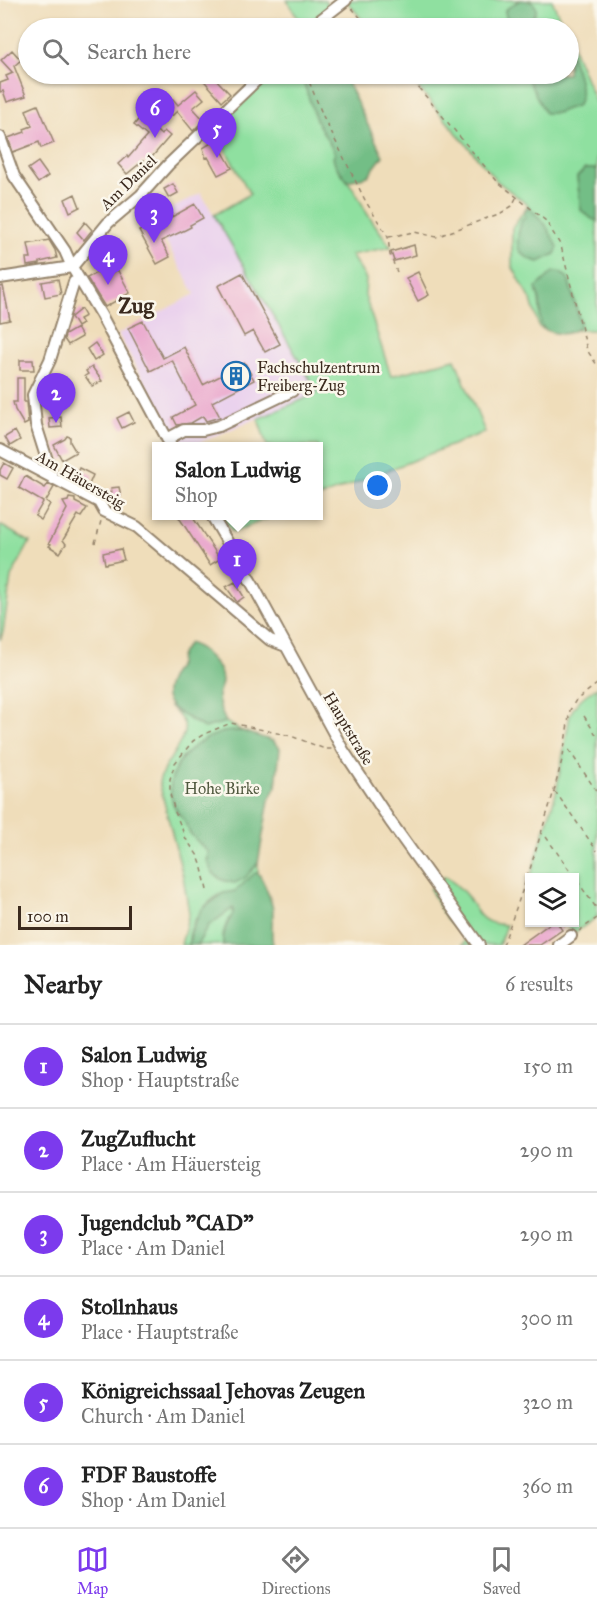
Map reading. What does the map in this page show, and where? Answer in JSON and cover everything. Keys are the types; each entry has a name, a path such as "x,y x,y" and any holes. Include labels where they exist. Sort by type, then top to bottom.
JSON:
{"street":[{"path":"322,18 342,2"},
{"name":"Am Daniel","path":"72,267 108,222 141,195 168,165 253,84"},
{"path":"0,137 14,176 55,234 168,442"},
{"path":"0,278 72,267"},
{"path":"53,480 36,425 33,395 50,360 74,282 72,267"},
{"path":"74,282 93,311 101,315"},
{"path":"170,442 184,430 203,430 219,426 292,391"},
{"name":"Am Häuersteig","path":"0,450 137,527 270,640 286,646"},
{"name":"Hauptstraße","path":"214,520 343,750 390,821 479,945"},
{"path":"559,945 571,936"}],"path":[{"path":"342,2 359,18"},
{"path":"310,84 323,116 369,208 388,237 390,255 397,272"},
{"path":"415,84 497,182 546,221 561,246 587,350 597,365"},
{"path":"388,237 414,232 436,237 501,213 512,206 517,196"},
{"path":"95,543 101,507"},
{"path":"503,945 524,889 554,792 563,756 570,710 576,700 597,684"},
{"path":"584,716 597,735"},
{"path":"207,890 198,856 186,839 170,794 172,770 195,738 231,723 291,736 325,749 343,750"},
{"path":"569,750 597,792"},
{"path":"554,792 597,851"},
{"path":"546,837 597,909"},
{"path":"571,936 597,918"}],"shaded area":[{"path":"201,193 318,393 201,442 178,442 118,334 195,294 153,219"}],"green space":[{"path":"287,0 325,0 332,11 323,18 298,18"},
{"path":"346,0 520,0 505,10 508,18 361,18"},
{"path":"520,0 534,4 536,12 531,18 507,18 505,10"},
{"path":"528,0 552,0 560,18 526,18 531,1"},
{"path":"579,62 597,106 597,169 585,169 577,178 581,210 597,221 597,330 575,330 579,327 580,322 569,282 537,293 543,329 539,327 531,300 512,266 512,228 528,205 497,181 415,84 530,84 536,94 556,113 578,105","holes":["526,217 539,217 558,247"]},
{"path":"579,81 580,99 578,105 556,113 545,113 530,84 579,84"},
{"path":"256,84 304,84 316,120 335,153 336,166 391,247 351,255 366,279 365,296 391,376 455,359 485,432 323,496 323,442 266,442 258,419 318,393 214,215 250,194 213,127 224,121 237,102"},
{"path":"304,84 348,84 383,156 368,176 348,181 336,166 333,158 335,153 316,120"},
{"path":"585,169 597,169 597,221 581,210 577,177"},
{"path":"529,207 545,224 558,247 555,254 539,262 524,256 517,241 522,219 525,217 524,212"},
{"path":"553,272 559,272 567,277 580,322 579,327 568,333 559,334 544,329 541,325 540,304 536,288"},
{"path":"225,520 264,520 233,532"},
{"path":"0,525 30,542 11,577 0,640"},
{"path":"189,643 205,653 219,669 222,685 218,699 226,722 204,728 175,709 166,697 166,688 170,678"},
{"path":"597,687 597,917 573,934 568,927 579,927 579,873 532,873 556,793 570,715 585,696"},
{"path":"169,705 204,728 226,722 242,731 223,732 183,756 175,769 172,800 190,833 208,852 207,861 252,871 258,863 258,873 239,889 221,894 203,909 194,922 189,945 181,945 189,913 183,876 159,782 184,731 183,722"},
{"name":"Hohe Birke","path":"242,731 273,741 280,748 276,786 269,800 258,863 245,878 235,883 222,880 211,869 208,852 191,834 176,810 171,791 176,768 191,749 212,736"},
{"path":"255,873 258,873 262,880 273,910 273,945 223,945 224,932 233,914 233,908 208,926 197,945 189,945 191,932 201,910 224,893 235,891"},
{"path":"445,876 465,893 482,917 491,923 506,925 499,945 462,945 466,939 446,919 430,889"},
{"path":"233,908 233,914 225,928 223,945 197,945 208,926"}],"building":[{"path":"12,50 18,57 18,63 14,66 18,84 21,84 26,96 7,102 3,91 0,92 0,83 8,80 6,76 13,73 1,60"},
{"path":"207,84 220,84 230,94 222,101"},
{"path":"196,90 204,99 193,108 204,120 193,131 177,111 172,116 164,107 173,99 178,105"},
{"path":"38,105 54,143 41,148 39,142 13,152 8,138 25,132 24,129 32,126 26,110"},
{"path":"141,116 161,135 164,131 170,136 146,164 143,161 127,174 118,164 127,156 128,158 147,136 134,125"},
{"path":"216,140 232,168 218,175 208,157 206,158 203,148"},
{"path":"38,162 48,176 38,183 28,169"},
{"path":"173,184 178,193 169,198 164,189"},
{"path":"75,194 80,207 70,212 65,199"},
{"path":"195,204 203,218 190,225 191,227 161,241 170,257 157,264 139,231 153,225 154,227"},
{"path":"85,222 92,230 84,240 77,232"},
{"path":"49,240 57,258 27,266 26,258 31,258 28,244"},
{"path":"414,245 416,255 394,261 391,252"},
{"path":"108,266 112,272 117,269 130,293 105,307 87,278"},
{"path":"418,272 429,295 418,301 406,278"},
{"path":"242,273 280,344 265,352 253,331 244,336 218,286"},
{"path":"58,279 61,294 45,297 42,282"},
{"path":"3,286 10,320 0,322 0,287"},
{"path":"81,309 85,316 79,319 82,324 77,327 71,317"},
{"name":"Fachschulzentrum Freiberg-Zug","path":"143,321 163,358 184,347 203,385 245,363 254,380 212,402 220,417 206,421 203,416 191,423 177,425 173,417 195,405 172,360 150,371 128,328"},
{"path":"77,328 82,337 68,345 64,339 65,335"},
{"path":"95,343 103,355 94,361 87,349"},
{"path":"20,360 33,360 34,370 20,370"},
{"path":"92,367 102,381 92,386 85,376 88,374 86,371"},
{"path":"17,378 24,378 24,402 26,402 28,423 24,425 13,402 17,402"},
{"path":"47,391 61,391 62,404 48,404"},
{"path":"129,412 134,422 122,428 117,418"},
{"path":"61,417 62,427 50,428 49,418"},
{"path":"15,431 20,440 10,446 5,437"},
{"path":"67,436 70,437 70,442 76,452 62,460 54,445"},
{"path":"4,463 13,468 7,479 0,475"},
{"path":"79,468 93,475 88,487 74,480"},
{"path":"25,476 45,488 48,484 54,487 46,501 50,504 41,520 35,516 43,502 19,488"},
{"path":"119,487 121,496 116,497 117,509 109,505 106,493 112,492 111,488"},
{"path":"69,498 75,499 75,502 87,508 81,517 78,515 63,540 66,544 60,553 49,546 51,544 49,543 67,509 63,502 68,501"},
{"path":"181,520 195,520 220,559 210,565"},
{"path":"121,549 124,560 105,564 103,553"},
{"path":"235,582 244,597 237,602 226,587"},
{"path":"545,927 560,927 562,930 540,945 520,945"}],"place":[{"name":"FDF Baustoffe","path":"155,138"},
{"name":"Königreichssaal Jehovas Zeugen","path":"217,158"},
{"name":"Jugendclub \"CAD\"","path":"154,243"},
{"name":"Stollnhaus","path":"108,285"},
{"name":"Fachschulzentrum Freiberg-Zug","path":"236,376"},
{"name":"ZugZuflucht","path":"56,423"},
{"name":"Salon Ludwig","path":"237,589"}],"district":[{"name":"Zug","path":"136,305"}]}
